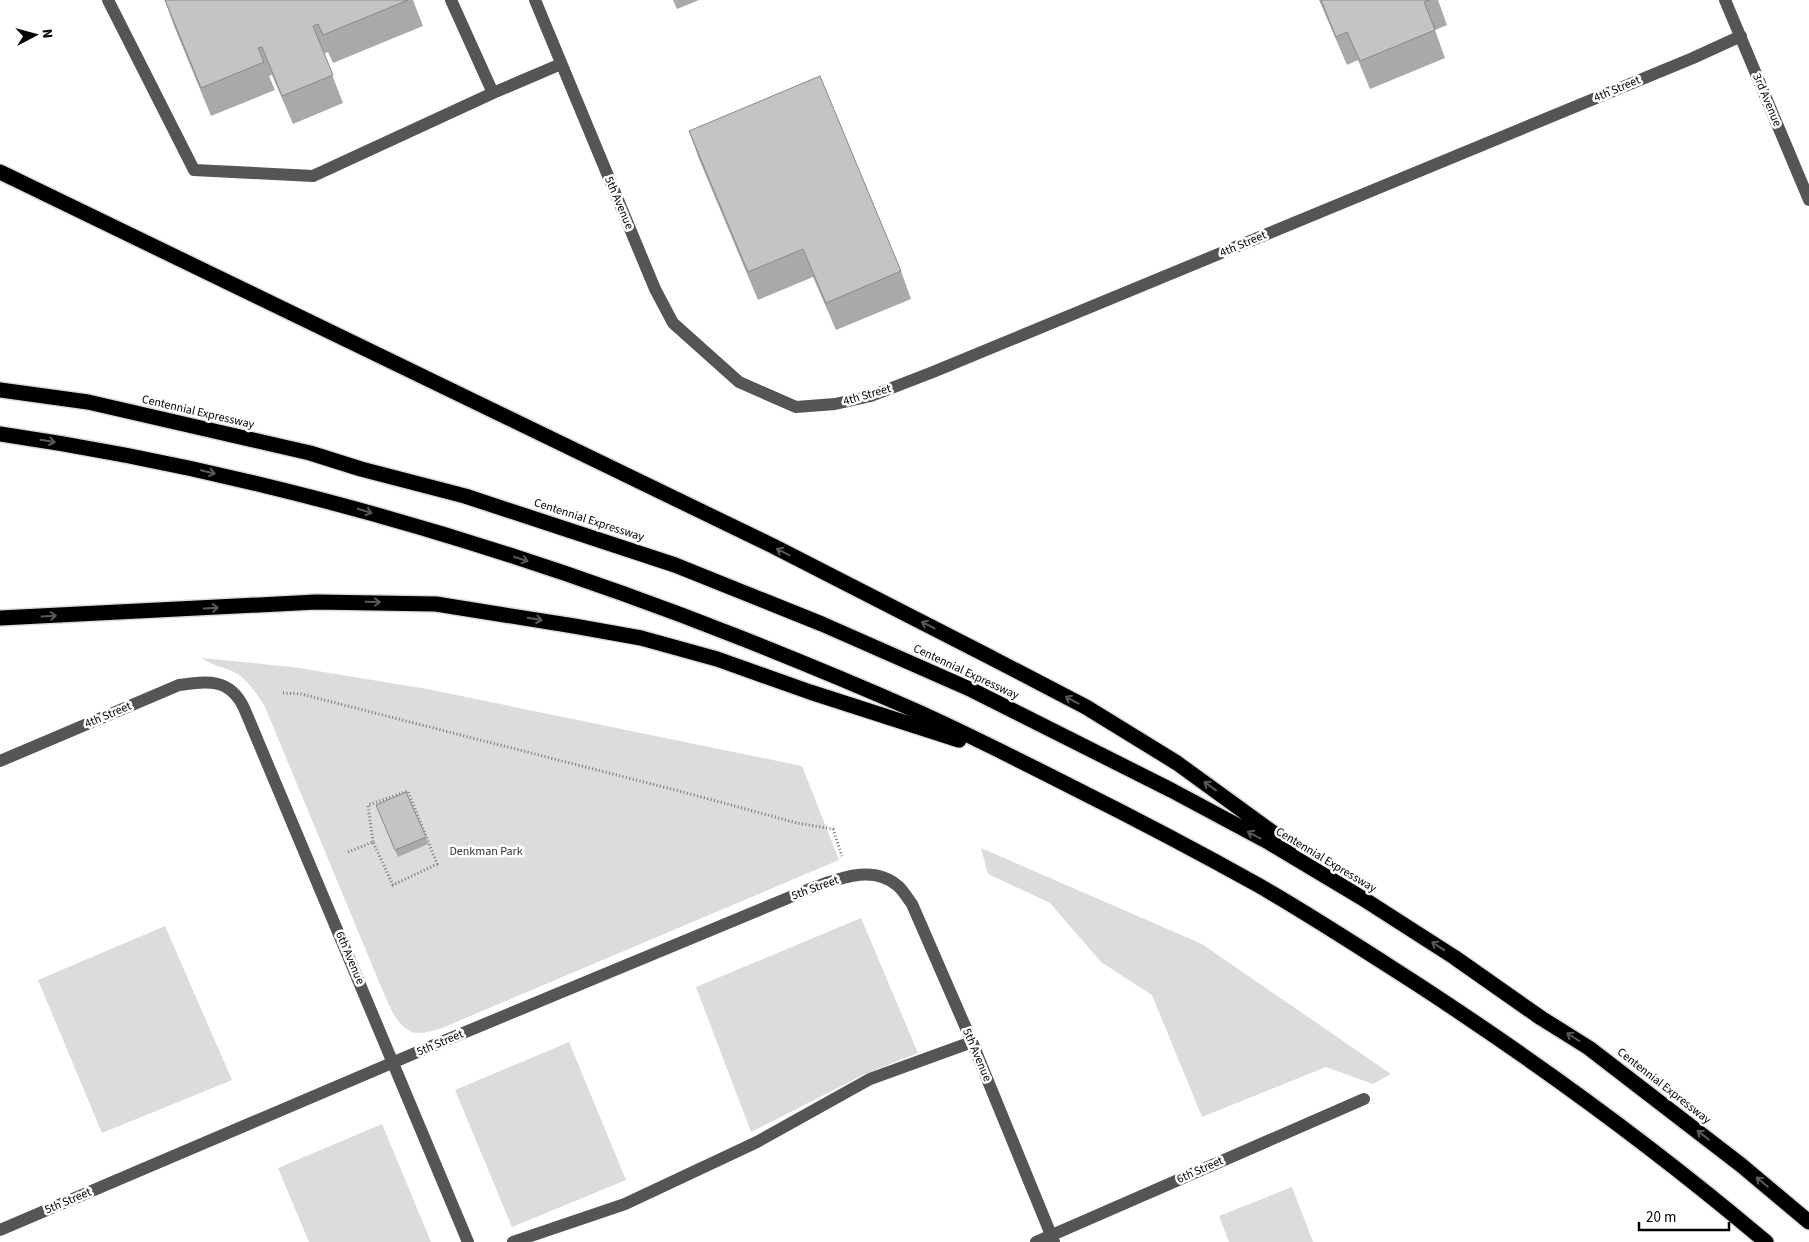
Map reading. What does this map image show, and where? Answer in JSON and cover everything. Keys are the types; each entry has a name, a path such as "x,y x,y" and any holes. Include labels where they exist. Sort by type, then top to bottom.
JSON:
{"highway":[{"path":"0,172 773,546 1086,707 1178,763 1362,898"},
{"name":"Centennial Expressway","path":"0,390 88,402 310,453 361,469 465,496 676,565 822,624 972,690 1180,794 1270,843 1454,956 1541,1018 1589,1048 1741,1165 1809,1222"},
{"path":"0,434 79,446 200,471 336,503 462,540 668,609 816,668 918,712 1121,812 1259,886 1351,941 1489,1031 1560,1081 1664,1158 1766,1242"},
{"path":"0,618 316,602 436,604 574,626 650,641 717,659 810,692 1018,760"}],"street":[{"path":"108,0 194,170 312,176 561,64"},
{"path":"451,0 493,93"},
{"name":"5th Avenue","path":"535,0 655,289 673,323 739,382"},
{"name":"3rd Avenue","path":"1725,0 1809,200"},
{"name":"4th Street","path":"739,382 796,407 835,404 871,396 1675,65 1741,36"},
{"name":"4th Street","path":"0,761 179,685 206,681 219,684"},
{"name":"6th Avenue","path":"219,684 234,692 244,708 468,1242"},
{"name":"5th Street","path":"0,1230 812,888 848,876 869,874 886,878"},
{"name":"5th Avenue","path":"886,878 898,886 912,904 972,1042 1052,1239"},
{"path":"513,1242 625,1204 757,1142 870,1079 972,1042"},
{"name":"6th Street","path":"1036,1242 1052,1239 1364,1099"}],"path":[{"path":"283,693 302,694 797,822 833,829 848,876"},
{"path":"408,791 438,864 393,885 373,842 368,805 408,791"},
{"path":"348,852 373,842"}],"green space":[{"name":"Denkman Park","path":"202,658 293,667 427,689 802,766 839,860 442,1028 422,1033 412,1032 405,1028 395,1017 388,1002 265,707 243,678"},
{"path":"981,848 1202,944 1391,1074 1373,1084 1326,1067 1202,1117 1152,995 1101,962 1050,903 988,874"},
{"path":"861,918 918,1053 865,1074 751,1132 696,987"},
{"path":"165,926 232,1080 102,1133 38,980"},
{"path":"569,1042 626,1180 512,1227 455,1090"},
{"path":"382,1124 431,1242 309,1242 278,1168"},
{"path":"1292,1187 1313,1242 1229,1242 1219,1216"}],"building":[{"path":"165,0 408,0 323,35 318,24 313,26 333,75 282,96 262,47 258,48 264,62 201,88"},
{"path":"1321,0 1430,0 1424,2 1435,30 1360,61 1347,32 1336,37"},
{"path":"820,76 901,271 826,303 803,249 748,272 689,131"},
{"path":"406,792 426,837 395,850 376,805"}]}
